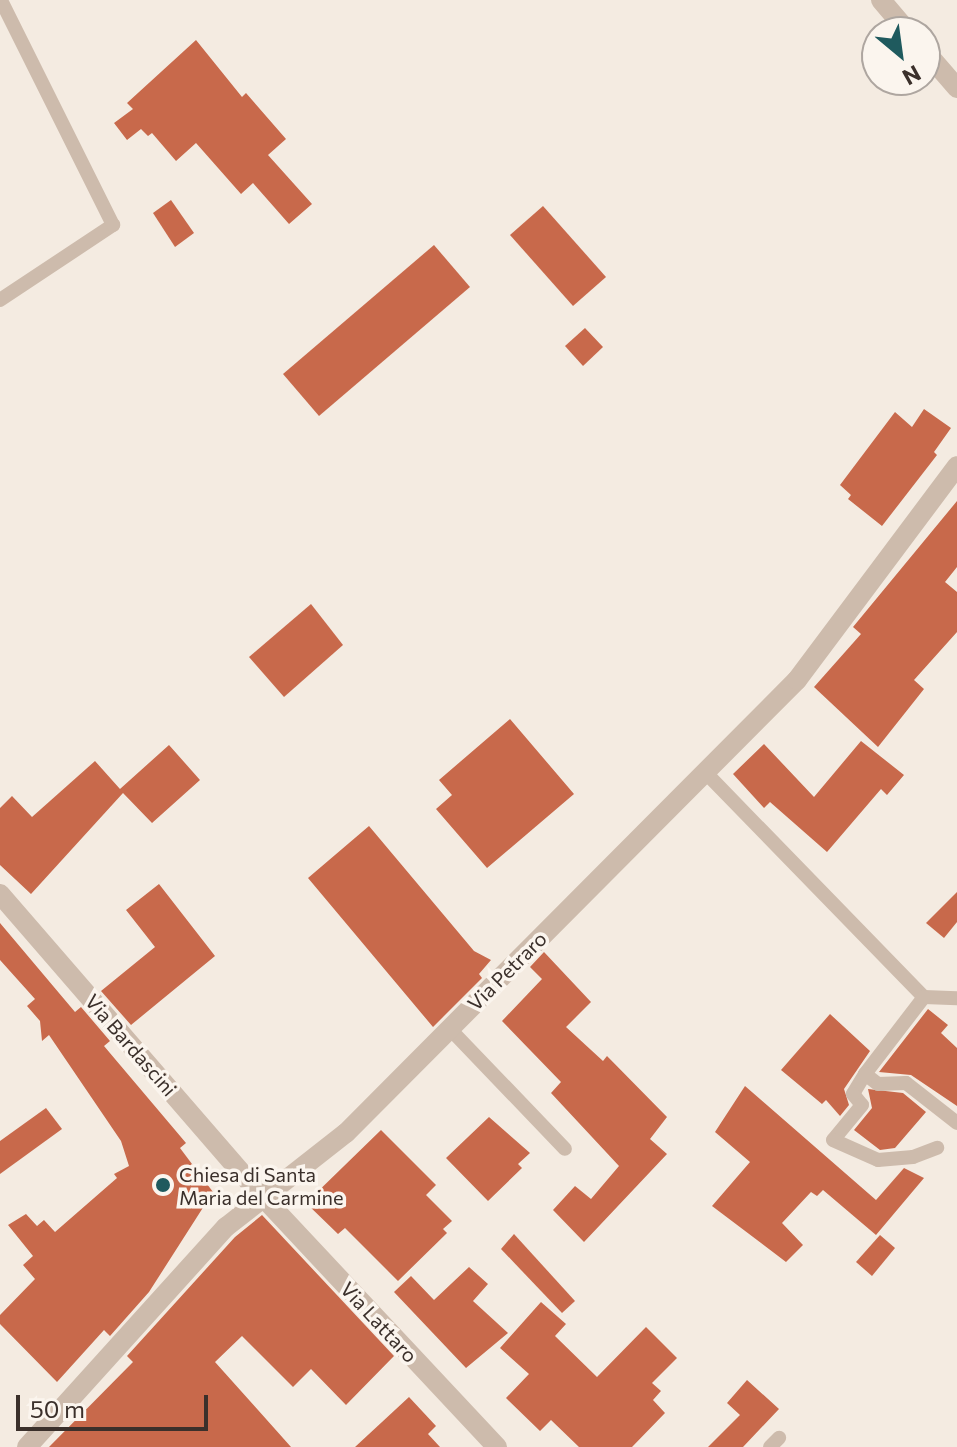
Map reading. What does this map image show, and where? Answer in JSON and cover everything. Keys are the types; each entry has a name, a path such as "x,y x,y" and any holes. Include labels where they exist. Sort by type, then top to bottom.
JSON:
{"street":[{"path":"881,0 894,16"},
{"path":"941,70 957,88"},
{"name":"Via Petraro","path":"27,1447 226,1227 262,1196 334,1144 797,680 957,466"},
{"name":"Via Bardascini","path":"0,894 262,1196"},
{"name":"Via Lattaro","path":"262,1196 497,1447"}],"lane":[{"path":"0,300 113,225 1,0"},
{"path":"705,772 924,997 957,998"},
{"path":"924,997 865,1074 853,1094 862,1105 833,1140 878,1160 913,1157 937,1148"},
{"path":"450,1029 565,1149"},
{"path":"865,1074 878,1084 906,1083 957,1123"}],"building":[{"path":"196,40 242,97 246,93 286,139 268,155 312,204 289,224 253,183 241,194 196,143 176,161 152,133 148,136 141,129 127,140 114,123 133,109 127,103"},
{"path":"171,200 194,233 175,247 153,213"},
{"path":"543,206 606,277 573,306 510,235"},
{"path":"434,245 470,287 319,416 283,374"},
{"path":"585,328 603,347 583,366 565,346"},
{"path":"924,409 951,428 934,452 937,455 882,526 848,499 851,495 840,485 895,412 912,427"},
{"path":"957,501 957,567 945,582 957,592 957,632 914,680 924,689 878,747 814,687 861,634 853,627"},
{"path":"311,604 343,645 284,697 249,657"},
{"path":"510,719 574,794 487,868 436,809 452,795 439,780"},
{"path":"861,741 904,775 887,795 881,789 827,852 770,802 764,808 733,774 764,744 814,797"},
{"path":"169,745 200,780 152,823 123,793 31,894 0,865 0,808 12,796 32,817 95,761 120,789"},
{"path":"369,826 474,951 491,960 479,974 482,978 433,1027 308,878"},
{"path":"159,884 215,956 131,1025 101,991 155,947 126,910"},
{"path":"957,892 957,922 944,938 926,923"},
{"path":"0,923 75,1012 81,1007 110,1041 104,1046 186,1143 180,1148 213,1192 149,1292 110,1336 104,1330 57,1382 0,1324 0,1315 35,1279 23,1265 33,1256 8,1225 26,1214 37,1226 44,1220 55,1232 117,1178 114,1174 129,1166 121,1141 49,1035 42,1041 40,1021 27,1006 35,999 0,960"},
{"path":"544,952 591,1002 566,1027 603,1061 607,1056 667,1117 650,1139 667,1154 584,1242 553,1210 575,1186 591,1199 619,1166 551,1093 561,1082 502,1021 542,979 530,967"},
{"path":"928,1009 948,1025 941,1033 957,1048 957,1106 911,1075 879,1072"},
{"path":"830,1014 870,1051 844,1089 849,1105 840,1116 826,1100 822,1104 781,1070"},
{"path":"745,1086 876,1200 904,1168 924,1178 876,1235 823,1190 817,1196 811,1192 782,1223 803,1245 786,1262 712,1206 750,1162 715,1132"},
{"path":"868,1089 903,1093 926,1112 895,1148 880,1150 854,1130 872,1108"},
{"path":"46,1108 62,1129 0,1174 0,1141"},
{"path":"489,1117 530,1153 518,1164 522,1168 488,1201 446,1158"},
{"path":"381,1130 436,1185 426,1195 452,1221 443,1229 447,1233 398,1281 345,1228 338,1234 306,1203"},
{"path":"262,1215 394,1356 346,1405 311,1369 293,1387 242,1336 215,1362 291,1447 49,1447 133,1362 127,1356 235,1237"},
{"path":"514,1234 575,1301 562,1313 501,1249"},
{"path":"880,1235 895,1248 872,1276 856,1262"},
{"path":"469,1267 488,1284 473,1301 508,1333 466,1368 394,1292 411,1276 434,1300"},
{"path":"541,1302 566,1324 555,1336 597,1377 646,1327 677,1358 652,1383 661,1391 653,1400 665,1413 632,1447 579,1447 551,1420 540,1431 506,1398 529,1374 500,1348"},
{"path":"747,1380 779,1409 743,1447 708,1447 740,1415 727,1403"},
{"path":"409,1397 436,1426 428,1434 440,1447 355,1447"}],"place":[{"name":"Chiesa di Santa Maria del Carmine","path":"163,1185"}]}
